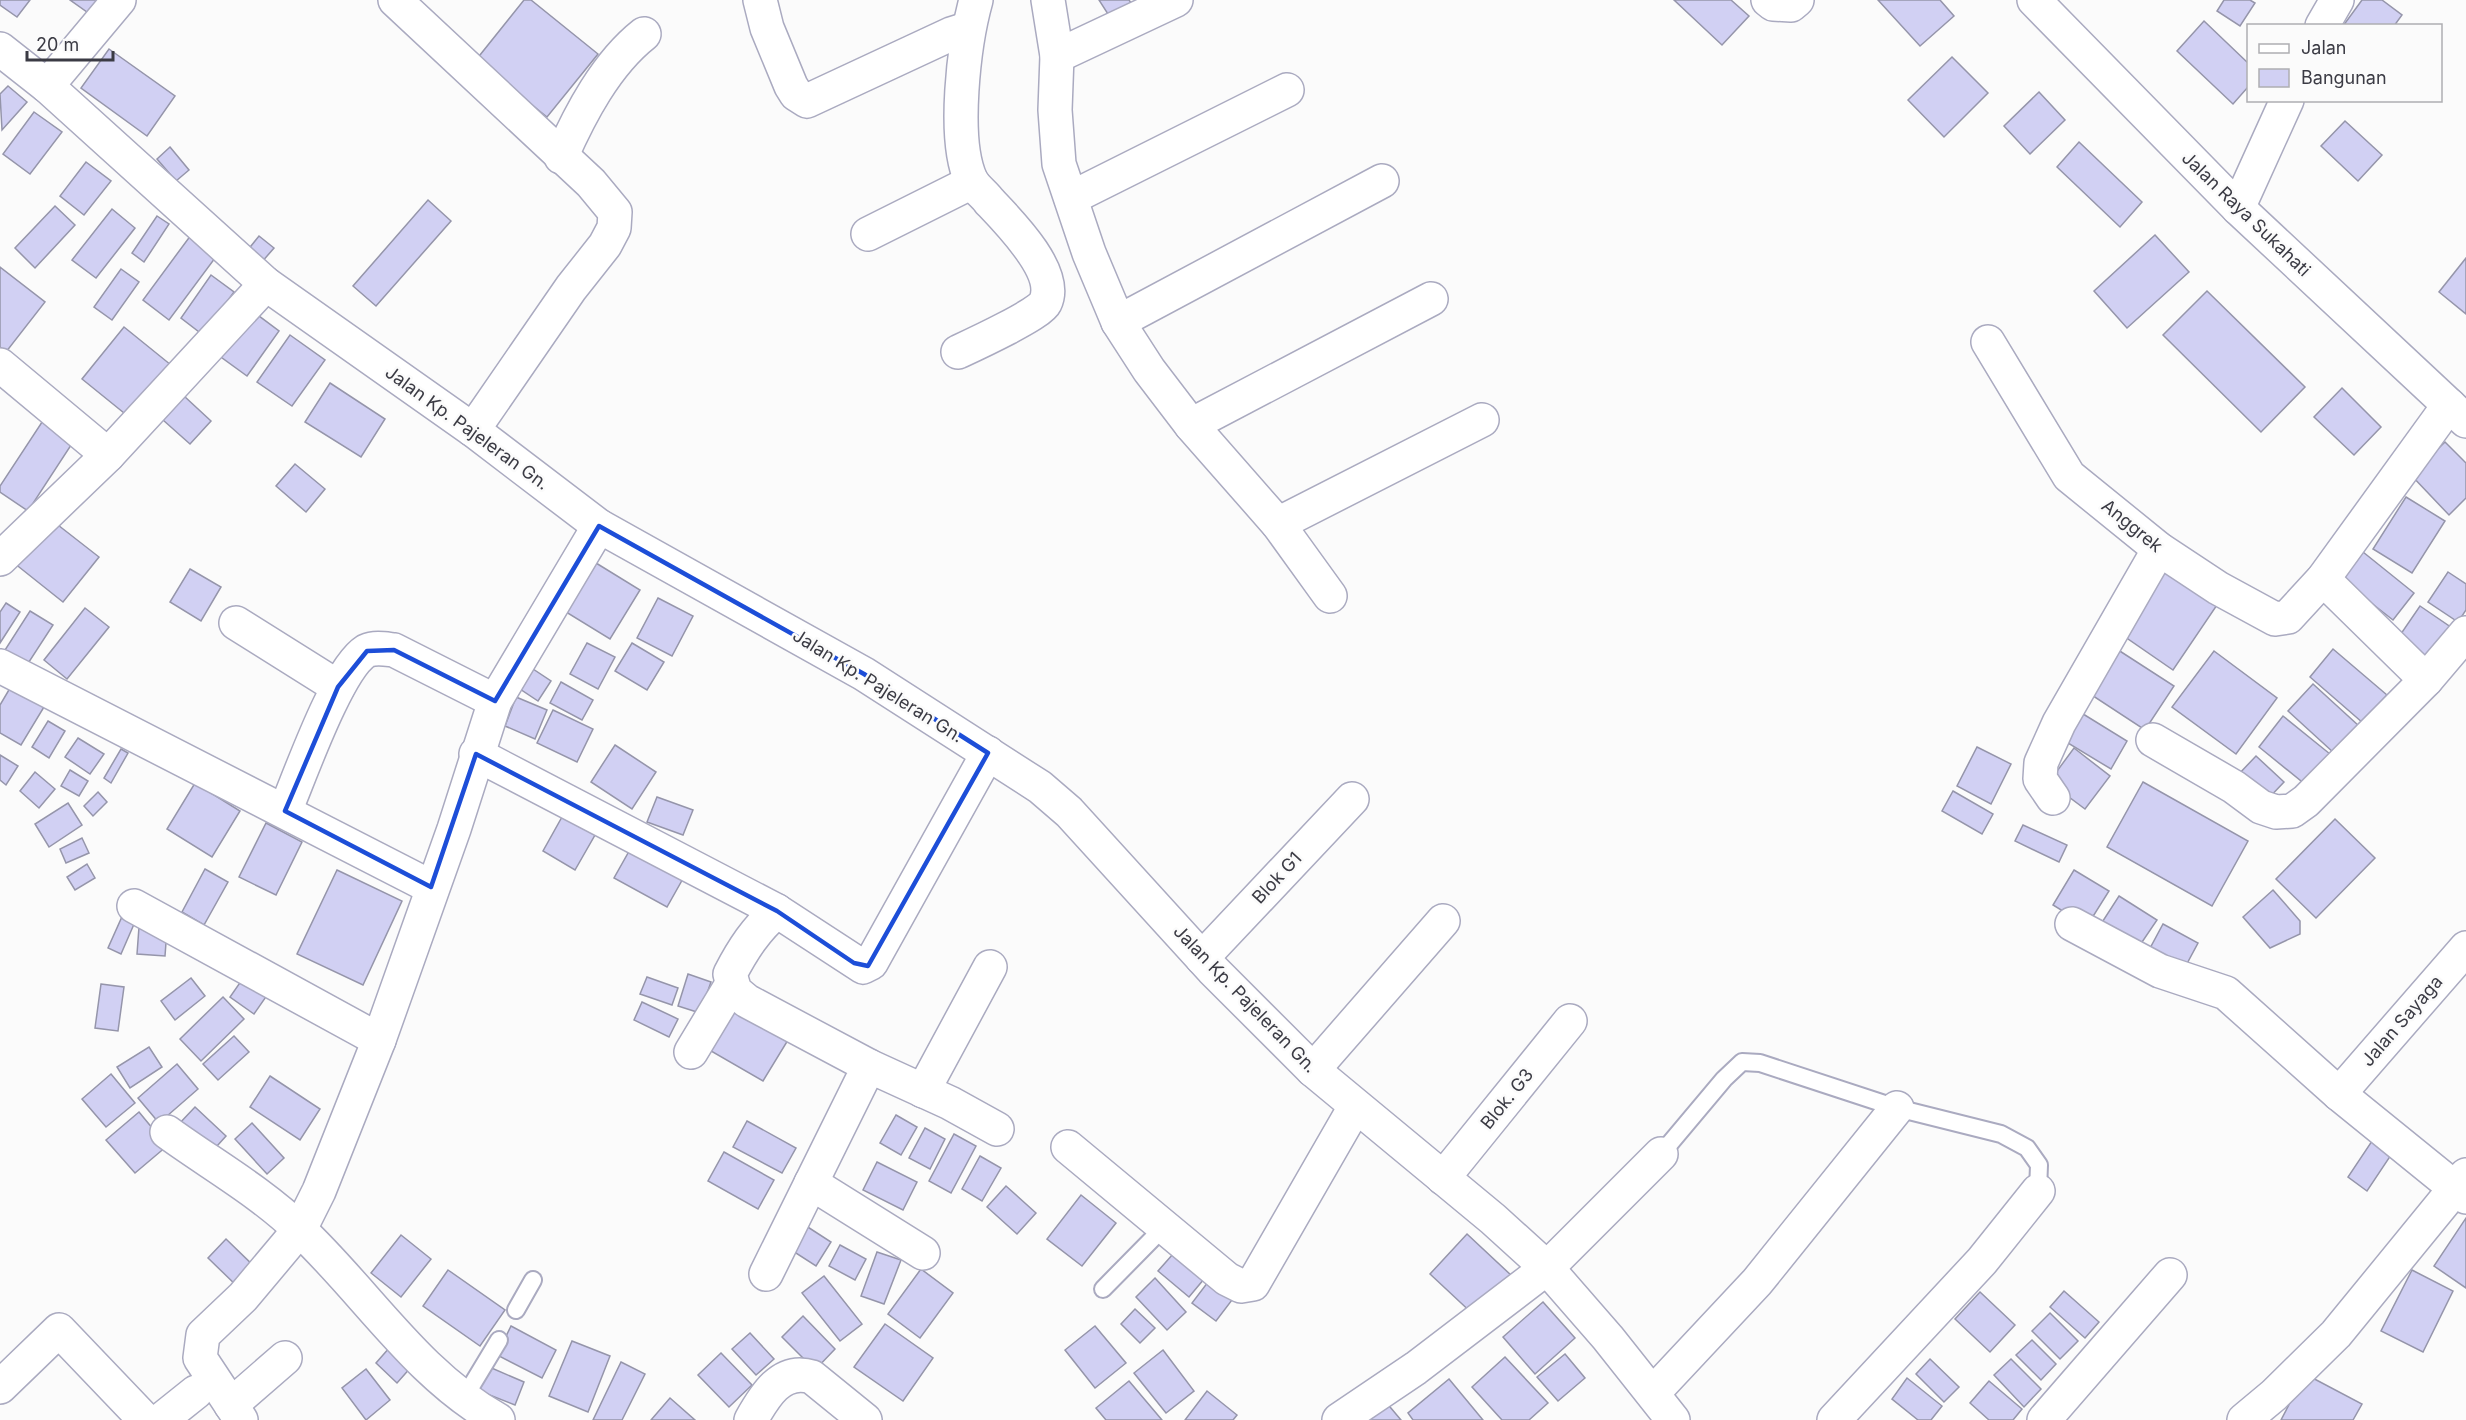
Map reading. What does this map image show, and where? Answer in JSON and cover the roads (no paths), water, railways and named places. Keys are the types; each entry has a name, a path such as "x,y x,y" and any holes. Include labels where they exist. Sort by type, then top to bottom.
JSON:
{"street":[{"path":"47,86 119,0"},
{"path":"395,0 591,183 615,212 614,228 604,245 571,288 473,430"},
{"path":"760,0 767,28 791,86 796,94 807,101 951,34 972,15"},
{"path":"1048,0 1057,56 1055,110 1059,164 1089,254 1118,322 1149,370 1191,424 1278,525 1330,596"},
{"path":"1057,56 1176,0"},
{"path":"1768,0 1773,4 1791,5 1797,0"},
{"name":"Jalan Raya Sukahati","path":"2034,0 2132,103 2238,208 2458,413"},
{"path":"2323,24 2337,0"},
{"path":"958,352 1032,315 1045,306 1049,290 1045,272 1034,256 972,182 964,155 962,115 972,15"},
{"path":"561,157 575,125 614,65 644,34"},
{"name":"Jalan Kp. Pajeleran Gn.","path":"0,49 47,86 266,284 473,430 599,525 864,674 1041,787 1070,812 1202,958 1313,1070 1547,1268 1653,1393 1673,1420"},
{"path":"1071,198 1287,90"},
{"path":"2238,208 2286,102"},
{"path":"1118,322 1383,181"},
{"path":"868,234 972,182"},
{"path":"1,556 108,456 266,284"},
{"path":"1191,424 1431,299"},
{"name":"Anggrek","path":"1988,342 2069,476 2160,549 2218,588 2275,619 2288,617 2323,579 2458,413"},
{"path":"0,365 108,456"},
{"path":"1278,525 1482,420"},
{"path":"285,1358 236,1412 200,1358 200,1343 203,1335 243,1298 300,1229 319,1191 379,1040 431,887 454,829 476,754 495,701 599,525"},
{"path":"2053,798 2040,779 2041,764 2059,723 2160,549"},
{"path":"2323,579 2426,680"},
{"path":"236,623 338,687"},
{"path":"2153,740 2234,787 2260,807 2276,812 2292,811 2306,801 2426,680 2466,633"},
{"path":"285,811 338,687 359,658 367,651 380,648 394,650 495,701"},
{"path":"0,666 431,887"},
{"path":"476,754 777,911 854,963 867,966 988,753"},
{"name":"Blok G1","path":"1202,958 1352,799"},
{"path":"134,906 379,1040"},
{"path":"777,911 760,926 730,974 732,984 747,1001 869,1066 997,1129"},
{"path":"1313,1070 1443,921"},
{"path":"2072,924 2160,971 2205,983 2226,993 2339,1094 2462,1187 2336,1334 2274,1395 2244,1420"},
{"name":"Jalan Sayaga","path":"2339,1094 2466,948"},
{"path":"923,1091 990,967"},
{"path":"691,1052 732,984"},
{"name":"Blok. G3","path":"1443,1178 1570,1021"},
{"path":"766,1274 869,1066"},
{"path":"1068,1148 1227,1279 1241,1286 1253,1284 1354,1107"},
{"path":"1653,1393 1757,1282 1897,1108"},
{"path":"167,1132 300,1229 397,1336 464,1398 498,1420"},
{"path":"1339,1420 1416,1368 1547,1268 1661,1154"},
{"path":"811,1183 923,1253"},
{"path":"1834,1420 1982,1261 2038,1191"},
{"path":"2044,1420 2170,1275"},
{"path":"0,1386 59,1330 145,1420"},
{"path":"751,1420 763,1399 781,1379 801,1374 812,1377 865,1420"},
{"path":"161,1420 196,1392"}],"lane":[{"path":"1661,1154 1724,1078 1742,1062 1760,1063 1897,1108 2001,1134 2027,1148 2039,1165 2038,1191"},
{"path":"1103,1289 1164,1227"},
{"path":"516,1310 533,1280"},
{"path":"464,1398 499,1340"}]}
